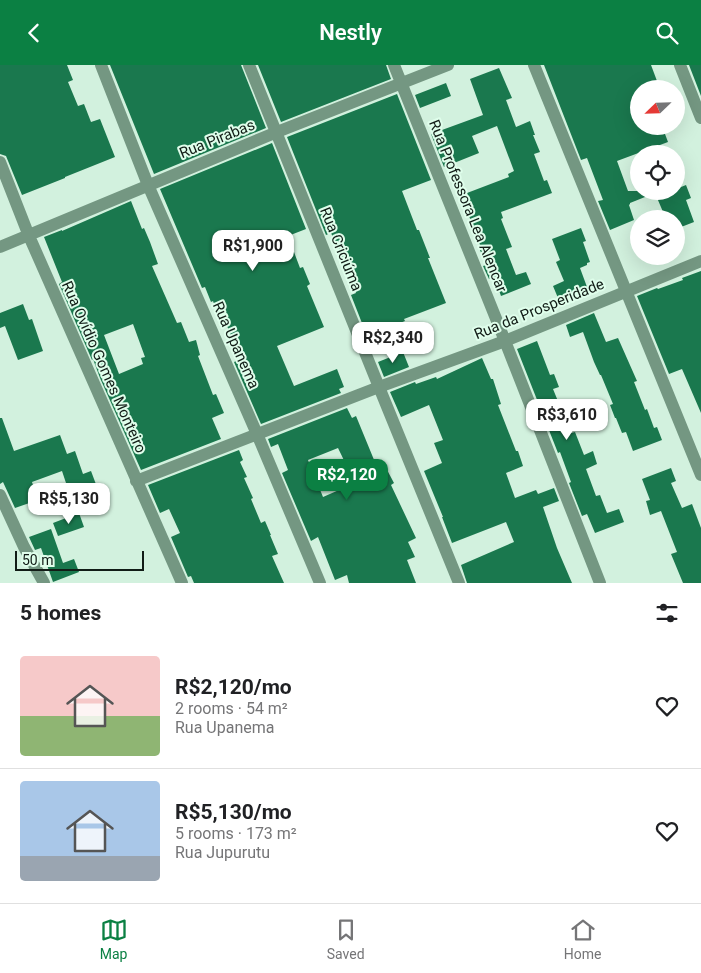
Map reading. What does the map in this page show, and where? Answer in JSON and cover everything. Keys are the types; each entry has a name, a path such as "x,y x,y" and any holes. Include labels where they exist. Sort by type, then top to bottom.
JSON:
{"street":[{"name":"Rua Upanema","path":"101,65 148,185 320,583"},
{"name":"Rua Criciúma","path":"249,65 459,583"},
{"name":"Rua Professora Lea Alencar","path":"394,65 600,583"},
{"name":"Rua Pirabas","path":"0,247 277,132 448,65"},
{"path":"534,65 701,475"},
{"path":"680,65 701,118"},
{"name":"Rua Ovídio Gomes Monteiro","path":"0,162 29,236 182,583"},
{"name":"Rua da Prosperidade","path":"136,481 379,387 505,341 701,261"},
{"path":"0,495 24,547 44,583"}],"building":[{"path":"0,65 67,65 73,80 68,82 78,106 84,104 91,122 100,119 115,157 22,195 6,156 0,154"},
{"path":"110,65 241,65 266,128 154,174"},
{"path":"258,65 386,65 391,79 281,122"},
{"path":"544,65 651,65 657,80 630,80 630,135 665,135 668,142 660,145 630,145 630,156 617,161 628,191 630,191 630,200 638,200 629,205 630,222 610,230 598,201 603,200 587,158 581,160"},
{"path":"689,65 701,65 701,96"},
{"path":"499,68 512,98 506,100 516,127 530,121 540,152 534,154 544,181 547,180 552,193 501,212 503,218 501,219 512,247 506,249 516,275 526,272 531,284 501,296 494,276 489,279 483,266 486,265 469,216 475,214 467,193 509,177 508,174 514,171 497,126 472,136 479,153 444,167 431,134 483,115 470,79"},
{"path":"446,83 451,96 420,108 415,95"},
{"path":"397,94 431,180 402,191 430,258 428,258 446,303 367,336 351,295 356,293 341,255 331,233 326,235 287,137"},
{"path":"272,143 306,229 288,236 300,268 303,267 310,284 307,286 324,327 277,346 294,386 337,369 344,387 339,389 341,393 261,424 234,362 240,359 224,318 220,320 213,301 211,302 205,287 202,288 160,189"},
{"path":"686,185 691,198 686,200 694,222 685,226 685,210 662,210 658,200 685,200"},
{"path":"131,201 142,229 144,228 150,242 158,264 152,266 177,323 181,322 189,342 196,340 200,355 198,356 213,395 216,394 224,413 212,418 221,439 141,470 59,284 62,282 44,237","holes":["133,324 145,357 141,358 143,364 119,374 104,335"]},
{"path":"581,228 586,241 583,242 590,262 580,268 587,287 558,298 553,286 564,281 556,262 560,260 552,239"},
{"path":"701,271 701,413 682,369 669,374 637,296 683,280 682,278"},
{"path":"23,304 29,320 32,319 43,351 18,360 5,326 0,328 0,313"},
{"path":"594,313 606,342 618,338 637,381 634,382 645,410 647,409 654,428 657,427 662,440 633,451 626,432 622,433 615,418 610,405 613,404 583,332 570,337 566,325"},
{"path":"537,341 550,375 554,374 559,387 553,389 571,433 575,432 584,455 593,451 597,464 586,469 596,496 600,495 607,513 619,509 624,522 595,533 587,514 582,516 569,483 571,482 560,452 558,453 517,349"},
{"path":"403,352 409,367 384,377 378,362"},
{"path":"482,358 491,379 493,379 501,404 498,405 523,466 506,473 515,498 536,490 538,494 554,488 559,501 543,507 557,548 572,583 467,583 461,565 514,542 506,522 452,543 424,471 442,463 434,443 443,440 429,405 401,417 390,392 415,382 416,384 436,377 437,379"},
{"path":"347,408 352,418 356,416 379,472 386,468 394,483 391,485 416,538 408,542 415,557 407,560 416,583 349,583 347,575 335,580 318,537 311,541 282,473 288,470 278,444 271,447 268,439","holes":["338,448 355,483 323,497 308,460"]},
{"path":"0,418 2,418 14,451 60,435 67,454 75,451 83,474 91,471 97,487 103,485 108,498 75,510 62,471 32,482 38,500 15,508 3,482 0,484"},
{"path":"239,450 243,460 240,462 247,477 244,478 253,498 251,499 261,523 265,521 271,535 278,554 272,556 284,583 194,583 191,576 188,577 171,537 180,533 169,509 160,513 148,485"},
{"path":"671,468 676,481 671,483 682,508 692,504 701,528 701,583 683,583 671,554 677,552 661,511 650,515 646,501 650,500 642,479"},
{"path":"79,513 84,527 58,536 53,523"},
{"path":"51,529 63,563 74,559 79,572 53,582 41,548 35,550 29,537"}]}
